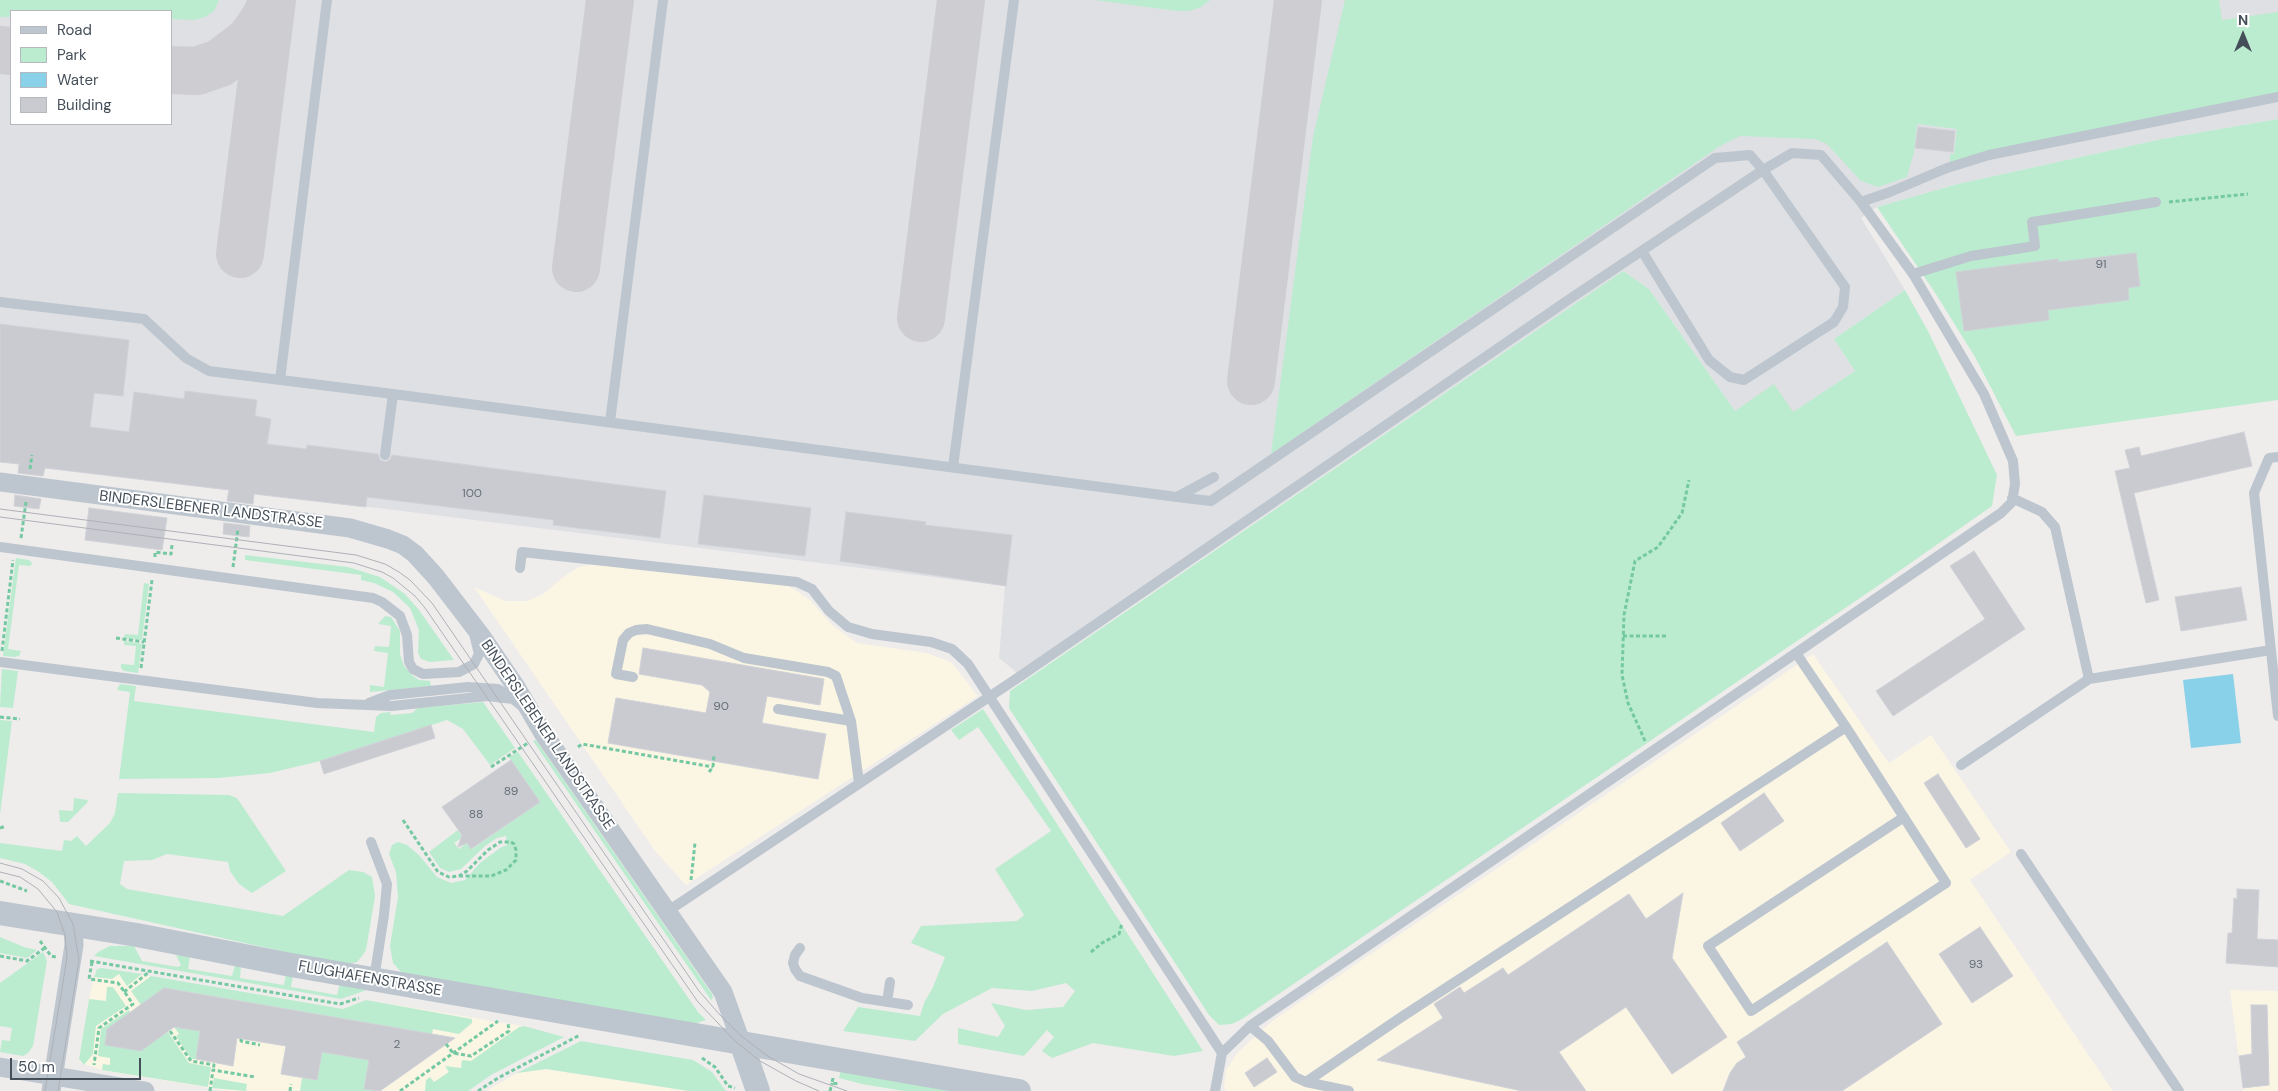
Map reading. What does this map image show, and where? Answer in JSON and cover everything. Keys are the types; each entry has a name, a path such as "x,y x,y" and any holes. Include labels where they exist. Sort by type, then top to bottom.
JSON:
{"street":[{"name":"BINDERSLEBENER LANDSTRASSE","path":"0,482 350,528 403,545 415,554 436,577 469,620 516,687 539,726 723,992 741,1042"},
{"name":"FLUGHAFENSTRASSE","path":"0,913 72,924 369,988 741,1042"},
{"path":"52,1083 74,945 72,924"},
{"path":"758,1091 741,1042 1019,1091"},
{"path":"0,1067 52,1083 145,1091"}],"lane":[{"path":"280,380 326,0"},
{"path":"610,422 663,0"},
{"path":"953,468 1014,0"},
{"path":"1862,202 1947,168 1989,155 2278,97"},
{"path":"668,911 988,697 1763,170 1792,153 1822,155 1862,202 1913,274 1984,394 2013,461 2014,484 2012,502 2001,514 1250,1026 1222,1053 1216,1091"},
{"path":"0,302 144,319 186,358 209,371 1211,501 1715,158 1750,155 1763,170 1845,288 1843,307 1834,322 1744,380 1730,377 1709,360 1642,251"},
{"path":"1913,274 1971,256 2035,246 2032,222 2156,202"},
{"path":"385,455 393,394"},
{"path":"2278,457 2269,458 2254,493 2274,629 2271,650 2278,716"},
{"path":"1177,497 1214,477"},
{"path":"2012,498 2042,512 2055,527 2090,678"},
{"path":"0,547 373,598 382,602 400,616 407,634 409,662 413,669 423,674 459,672 474,664 479,654 469,620"},
{"path":"520,568 522,552 797,582 812,588 830,611 848,627 872,634 932,642 952,649 968,664 1222,1053"},
{"path":"633,677 616,674 623,640 629,633 647,629 710,644 744,658 828,672 836,676 851,721 859,784"},
{"path":"1961,765 2090,678 2271,650"},
{"path":"1796,653 1846,728 1904,817 1946,882 1751,1011 1708,946 1904,817"},
{"path":"0,662 317,703 366,704 390,695 468,687 498,689 513,699 539,726"},
{"path":"778,709 851,721"},
{"path":"1306,1082 1846,728"},
{"path":"369,988 384,914 387,884 371,842"},
{"path":"2021,854 2179,1091"},
{"path":"800,948 795,955 793,963 794,969 800,976 862,998 908,1005"},
{"path":"887,1002 890,982"},
{"path":"1250,1026 1268,1041 1296,1077 1306,1082 1350,1091"}],"path":[{"path":"2156,202 2187,201 2248,194"},
{"path":"1646,744 1628,703 1622,675 1624,615 1635,561 1658,547 1682,513 1689,480"},
{"path":"232,578 240,514"},
{"path":"139,680 156,552 171,554 172,545"},
{"path":"0,662 15,549"},
{"path":"1623,636 1667,636"},
{"path":"116,638 144,642"},
{"path":"0,716 20,719"},
{"path":"491,767 539,726"},
{"path":"578,747 582,744 712,767"},
{"path":"709,772 712,767 714,754"},
{"path":"403,820 438,872 449,877 491,876 506,870 516,860 514,844 511,842 500,842 488,850 459,876"},
{"path":"0,828 6,826"},
{"path":"691,876 696,843"},
{"path":"0,881 27,891"},
{"path":"1091,952 1102,943 1119,934 1127,908"},
{"path":"0,956 27,960 46,947"},
{"path":"136,1009 118,983 89,979 92,962 340,1004 369,988"},
{"path":"124,992 150,972"},
{"path":"93,1070 99,1028 133,1004"},
{"path":"446,1044 453,1053 471,1056 509,1031 506,1015"},
{"path":"170,1031 191,1061 214,1065 210,1091"},
{"path":"571,1032 590,1037"},
{"path":"400,1091 480,1034"},
{"path":"478,1091 505,1074 580,1035"},
{"path":"241,1038 241,1041 260,1045"},
{"path":"698,1057 716,1067 728,1086"},
{"path":"213,1070 255,1077"},
{"path":"830,1091 832,1083"},
{"path":"290,1091 292,1084"}],"shaded area":[{"path":"0,0 2278,0 2278,119 2162,139 1958,184 1877,207 1861,218 1905,290 1834,339 1855,371 1793,413 1735,411 1649,289 1623,271 1022,681 1014,670 999,658 1005,586 0,461"},
{"path":"598,563 789,586 810,600 832,625 857,643 927,653 951,662 978,696 686,885 655,851 474,587 505,601 527,601 543,594 579,567"},
{"path":"1813,654 1889,763 1931,735 2011,852 1970,880 2113,1091 1226,1091 1224,1087 1226,1070 1237,1053 1272,1021"},
{"path":"102,968 343,1009 366,1000 529,1027 443,1091 228,1091 102,1070 81,1063 79,1059 89,999 95,972"},
{"path":"2230,990 2278,991 2278,1091 2243,1091"},
{"path":"546,1069 689,1091 486,1091 517,1073"}],"green space":[{"path":"0,0 219,0 214,11 205,17 194,20 172,19 172,10 10,10 10,17 0,17"},
{"path":"1095,0 1210,0 1201,7 1189,11 1177,11"},
{"path":"1345,0 2219,0 2222,20 2278,12 2278,93 1950,162 1950,154 1954,154 1957,129 1917,124 1914,152 1907,177 1878,187 1861,181 1827,144 1815,139 1740,136 1720,146 1271,454 1313,137"},
{"path":"2278,119 2278,400 2016,436 1975,357 1934,291 1877,207 1958,184 2162,139"},
{"path":"1623,271 1649,289 1735,411 1774,384 1793,412 1855,371 1834,339 1905,290 1928,331 1997,475 1992,506 1242,1019 1232,1024 1219,1025 1209,1015 1009,708 1010,691"},
{"path":"245,555 348,567 380,577 405,594 419,610 454,660 430,662 421,659 418,653 419,630 410,608 393,592 374,583 361,580 361,575 245,560"},
{"path":"16,558 29,560 32,563 31,566 19,565 8,649 21,651 19,656 14,657 3,656"},
{"path":"144,583 149,584 142,640 124,638 125,634 138,635"},
{"path":"385,616 391,617 400,631 400,654 404,666 419,680 430,681 431,686 370,692 370,685 384,687 388,653 374,651 375,646 389,647 391,626 378,624"},
{"path":"124,641 142,644 138,673 124,671 121,668 121,664 134,665 136,646 124,645"},
{"path":"2,669 18,671 13,708 0,707"},
{"path":"120,684 136,686 134,701 374,732 376,717 381,713 390,712 391,715 412,713 418,708 483,702 515,748 490,765 463,729 447,720 320,761 270,773 218,778 119,779 130,692 117,690"},
{"path":"983,709 1203,1051 1174,1056 1093,1043 1052,1058 1042,1051 1054,1037 1047,1030 1024,1056 958,1044 958,1028 998,1037 1005,1026 991,1003 1026,1010 1063,1007 1075,991 1066,983 1032,991 992,988 943,1014 915,1041 843,1031 858,1007 920,1016 945,957 911,943 921,926 1017,921 1024,915 995,869 1051,831 978,727 959,740 951,730"},
{"path":"0,720 12,721 0,815"},
{"path":"536,740 712,994 713,998 711,1000 533,741"},
{"path":"518,752 698,1012 706,1020 694,1024 402,973 393,963 390,946 398,897 396,872 389,854 392,845 398,842 407,845 419,855 437,877 451,883 465,880 480,863 507,845 506,836 497,838 485,846 461,869 449,872 440,868 429,852 458,830 463,837 454,843 459,849 467,843 472,849 540,802 509,757"},
{"path":"118,793 229,795 237,798 286,871 252,893 239,884 230,871 228,862 167,854 152,860 124,861 120,884 127,889 283,916 349,870 363,872 372,877 375,896 366,950 357,962 344,965 69,904 52,882 39,872 25,864 0,858 0,843 62,851 64,840 71,841 77,836 86,846 110,823 115,813"},
{"path":"74,798 88,800 68,822 60,822 59,810 73,811"},
{"path":"0,937 37,950 27,958 0,953"},
{"path":"110,946 134,946 142,961 178,967 181,965 176,955 190,957 188,969 232,976 235,965 241,966 240,978 284,985 286,973 293,975 291,987 337,995 340,983 367,990 341,999 94,956"},
{"path":"43,952 47,961 33,1046 23,1056 0,1052 2,1040 10,1041 12,1028 0,1026 0,983"},
{"path":"102,968 142,974 127,986 119,974 112,979 94,977 97,969"},
{"path":"151,976 343,1009 366,1000 472,1019 472,1023 459,1034 433,1029 432,1034 165,988 141,1005 131,991"},
{"path":"107,987 113,987 126,1006 96,1026 93,1054 84,1065 79,1059 89,999 106,1001"},
{"path":"129,1010 141,1050 168,1032 189,1063 211,1067 208,1087 102,1070 103,1064 110,1065 110,1058 98,1056 101,1029"},
{"path":"524,1026 564,1037 491,1075 468,1091 425,1091 426,1080 430,1077 434,1082 449,1072 445,1066 461,1068 462,1060 471,1061 519,1027"},
{"path":"174,1027 200,1031 196,1059 191,1059 176,1036 179,1034"},
{"path":"581,1041 693,1060 712,1072 726,1091 689,1091 546,1069 517,1073"},
{"path":"322,1052 369,1060 364,1088 378,1091 300,1091 302,1078 317,1080"},
{"path":"841,1070 958,1091 904,1091 862,1084 839,1078"},
{"path":"214,1078 247,1084 246,1091 212,1088"}],"water":[{"path":"2233,674 2241,743 2191,748 2183,680"}],"building":[{"path":"1918,127 1955,131 1953,152 1915,148"},
{"path":"2136,253 2140,286 2128,288 2129,300 2048,310 2049,320 1964,331 1956,272 2058,259 2058,262"},
{"path":"0,324 129,340 123,396 94,393 90,427 129,432 134,392 184,399 185,391 257,400 255,416 271,419 267,444 306,449 307,445 378,454 380,460 385,462 390,460 392,455 666,491 660,538 553,525 554,520 367,497 366,507 254,494 253,504 227,501 229,490 45,468 43,476 18,473 19,464 0,462"},
{"path":"2244,432 2252,466 2134,493 2159,600 2146,603 2115,471 2130,468 2125,450 2139,447 2141,456"},
{"path":"15,495 41,499 39,509 14,506"},
{"path":"704,495 811,508 805,556 698,544"},
{"path":"89,508 167,518 162,550 85,540"},
{"path":"846,512 926,522 925,525 1012,535 1006,586 840,561"},
{"path":"224,523 250,526 249,537 223,534"},
{"path":"1974,551 2025,629 1893,716 1876,691 1985,619 1950,566"},
{"path":"2241,587 2247,620 2181,631 2175,597"},
{"path":"643,648 824,679 820,705 767,696 762,723 826,734 818,779 608,743 616,698 706,713 710,692 702,685 639,674"},
{"path":"431,725 435,738 324,774 320,761"},
{"path":"511,760 540,802 471,849 467,843 458,847 462,835 442,807"},
{"path":"1938,774 1980,839 1966,848 1924,783"},
{"path":"1764,793 1784,821 1740,851 1721,823"},
{"path":"2237,889 2259,890 2257,939 2278,940 2278,967 2226,963 2228,933 2232,933 2234,898 2237,899"},
{"path":"1683,893 1672,958 1727,1037 1672,1074 1626,1007 1559,1052 1586,1091 1522,1091 1377,1060 1443,1018 1434,1004 1460,987 1464,993 1503,968 1508,975 1629,894 1646,919"},
{"path":"1980,927 2013,976 1972,1003 1939,954"},
{"path":"1887,942 1942,1024 1842,1091 1723,1091 1730,1073 1737,1063 1746,1057 1737,1042"},
{"path":"164,988 455,1038 380,1091 364,1089 369,1060 322,1052 317,1080 281,1074 286,1046 237,1038 233,1066 196,1059 200,1031 174,1027 141,1051 105,1045 107,1029"},
{"path":"2251,1005 2267,1005 2269,1085 2243,1088 2239,1056 2252,1054"},
{"path":"1267,1058 1277,1072 1254,1087 1245,1073"}],"taxiway":[{"path":"240,254 272,0"},
{"path":"576,268 610,0"},
{"path":"921,318 961,0"},
{"path":"1251,381 1298,0"},
{"path":"172,70 197,71 220,63 250,40 264,20 271,5"},
{"path":"0,50 10,51"}],"tram line":[{"path":"0,509 356,555 385,564 399,572 410,580 432,603 699,991 739,1034 766,1055 799,1074 847,1091"},
{"path":"0,517 354,563 382,572 393,578 415,596 425,608 698,1002 735,1041 760,1061 796,1081 819,1091"},
{"path":"0,863 22,869 43,881 59,898 73,924 79,960 58,1091"},
{"path":"0,872 20,877 38,889 57,912 65,935 67,958 45,1091"}]}
